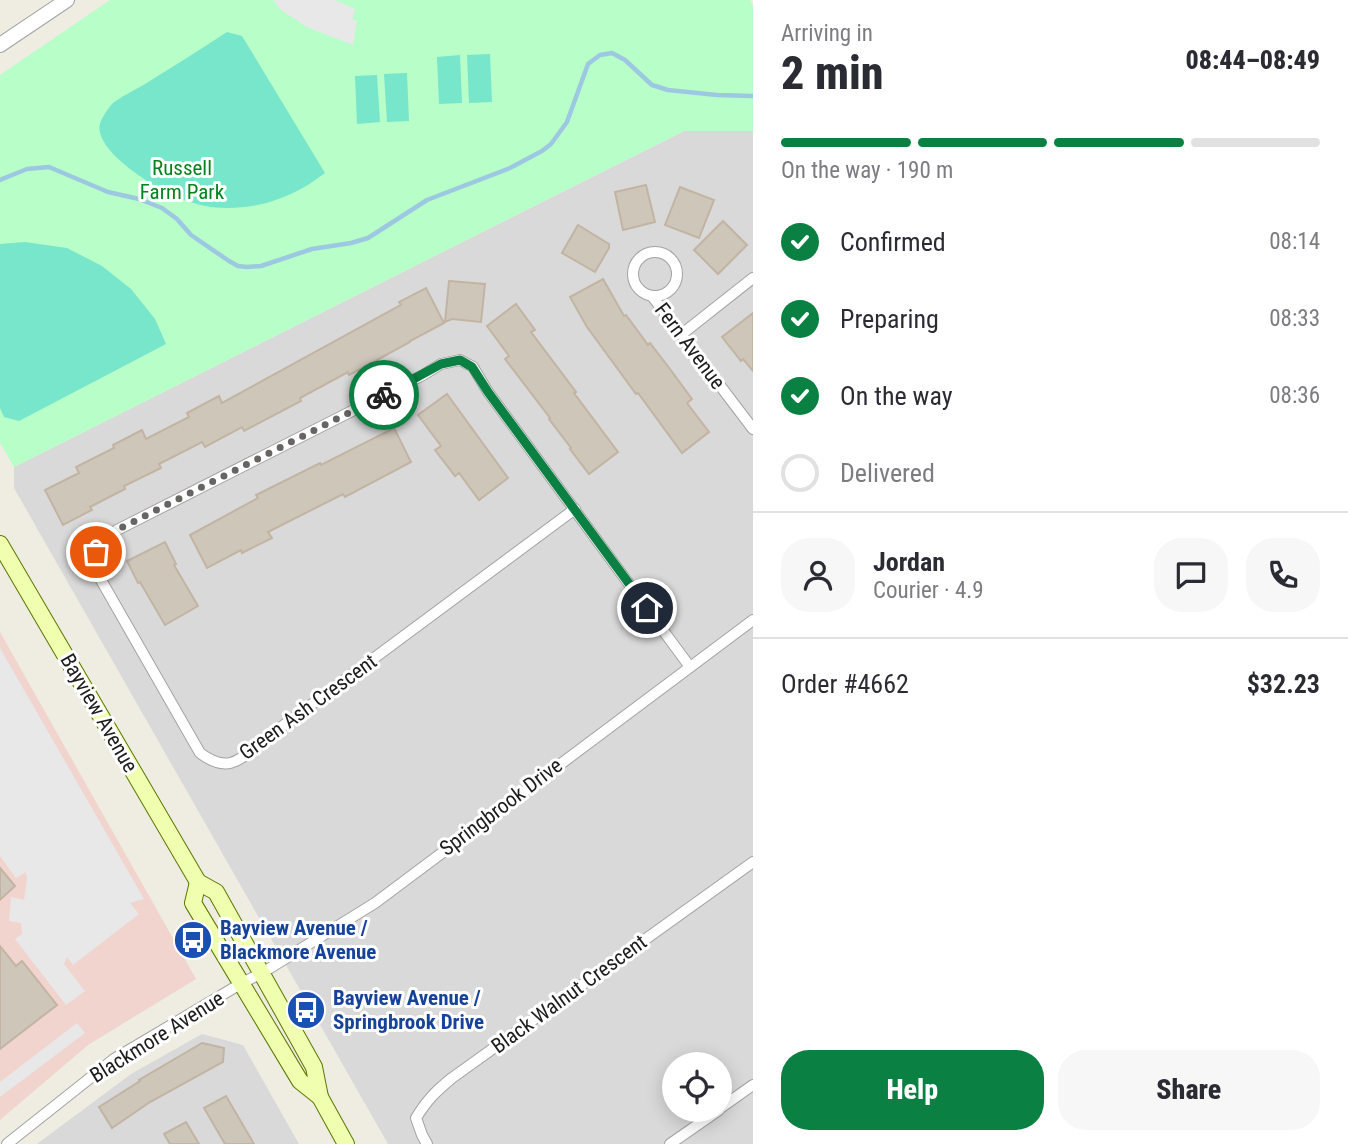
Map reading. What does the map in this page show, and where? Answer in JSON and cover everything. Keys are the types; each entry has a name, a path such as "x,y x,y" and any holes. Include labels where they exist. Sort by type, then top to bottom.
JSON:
{"main road":[{"name":"Bayview Avenue","path":"0,544 198,882 216,892 314,1067 320,1097 346,1144"},
{"name":"Bayview Avenue","path":"198,882 193,902 300,1082 320,1097"}],"street":[{"path":"0,45 67,0"},
{"name":"Fern Avenue","path":"652,296 663,295 669,291 677,278 675,264 670,258 657,252 643,255 637,260 632,274 637,288 652,296 753,429"},
{"path":"682,334 753,278"},
{"name":"Green Ash Crescent","path":"575,509 244,757 228,765 211,761 200,752 97,573 96,552 104,538 117,530 441,364 460,360 472,367 690,667"},
{"name":"Springbrook Drive","path":"242,983 374,902 753,620"},
{"name":"Black Walnut Crescent","path":"427,1144 416,1118 425,1102 435,1092 753,862"},
{"name":"Blackmore Avenue","path":"7,1144 114,1059 242,983"},
{"path":"732,1100 753,1085"},
{"path":"670,1144 701,1122"}],"shaded area":[{"path":"273,0 335,0 355,9 352,20 357,20 353,45 307,27 281,10"},
{"path":"684,131 753,131 753,1144 388,1144 14,488 14,467"},
{"path":"0,632 196,979 88,1045 0,1120"},
{"path":"0,648 144,899 130,903 139,914 73,965 67,957 64,964 85,991 66,1005 15,939 22,934 21,923 9,921 11,897 24,900 27,879 26,872 16,878 0,856"},
{"path":"77,1023 85,1033 0,1097 0,1082"},
{"path":"202,1034 243,1045 299,1144 37,1144 131,1074"}],"green space":[{"name":"Russell Farm Park","path":"110,0 750,0 753,6 753,131 684,131 14,467 0,443 0,75"},
{"path":"227,32 242,36 325,173 278,199 253,206 226,208 194,203 160,189 116,156 105,144 100,132 101,121 113,103"},
{"path":"490,54 492,102 469,103 467,55"},
{"path":"460,55 462,103 439,104 437,57"},
{"path":"407,73 409,121 387,122 384,74"},
{"path":"377,75 380,122 357,124 355,76"},
{"path":"25,242 67,248 102,266 131,289 155,319 166,344 19,421 4,417 0,408 0,244"}],"building":[{"path":"646,185 655,222 623,230 615,192"},
{"path":"680,187 714,200 699,238 665,225"},
{"path":"723,221 747,245 718,274 694,250"},
{"path":"578,225 609,244 595,272 562,253"},
{"path":"603,279 624,316 626,315 648,345 650,343 692,399 687,403 709,432 682,453 587,327 570,297"},
{"path":"449,281 485,284 481,322 452,319 445,322"},
{"path":"426,288 444,323 349,375 348,372 244,431 242,427 205,447 202,442 159,464 161,468 124,486 125,489 63,525 45,490 79,473 76,467 142,430 146,439 189,417 187,413 219,396 222,403 401,305 399,302"},
{"path":"516,304 535,330 531,332 618,452 589,474 505,359 509,356 487,326"},
{"path":"753,313 753,371 743,359 741,361 722,337"},
{"path":"447,394 508,478 479,500 459,473 455,476 435,450 441,446 418,415"},
{"path":"394,428 411,462 345,497 343,494 268,532 272,538 207,568 190,535 258,498 256,495"},
{"path":"165,542 176,564 174,565 198,606 165,625 127,561"},
{"path":"0,868 15,886 0,900"},
{"path":"0,946 16,966 22,961 57,1005 0,1049"},
{"path":"202,1043 224,1048 223,1062 150,1102 112,1128 99,1107"},
{"path":"226,1096 254,1144 225,1144 204,1108"},
{"path":"186,1122 199,1144 170,1144 164,1134"}],"waterway":[{"path":"0,180 27,169 49,167 108,192 162,208 177,219 191,235 229,261 238,266 261,266 312,249 368,238 427,200 510,168 542,151 551,144 567,122 588,64 600,55 612,53 625,60 652,85 668,90 753,96"}],"way so far":[{"path":"96,552 104,538 117,530 384,395"}],"place":[{"name":"Bayview Avenue / Blackmore Avenue","path":"193,940"},
{"name":"Bayview Avenue / Springbrook Drive","path":"306,1010"}],"route":[{"path":"384,395 441,364 460,360 472,367 647,608"}]}
